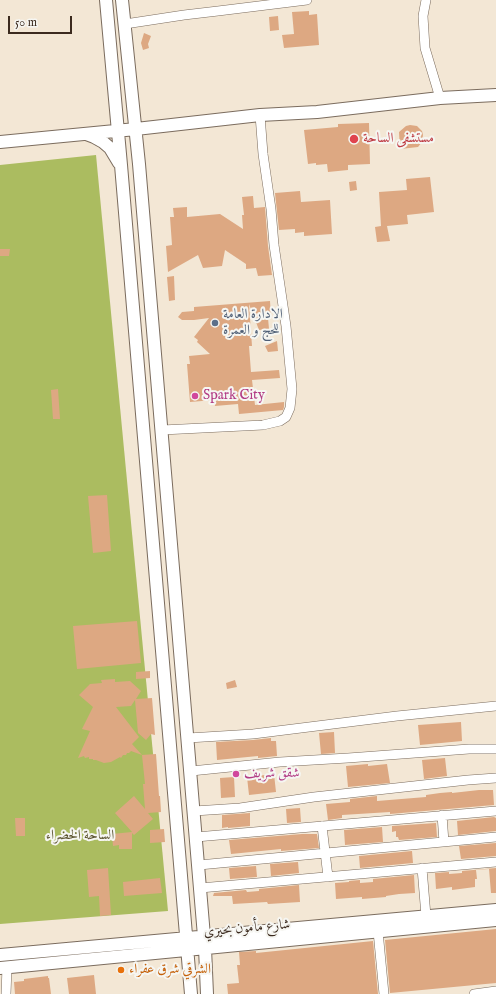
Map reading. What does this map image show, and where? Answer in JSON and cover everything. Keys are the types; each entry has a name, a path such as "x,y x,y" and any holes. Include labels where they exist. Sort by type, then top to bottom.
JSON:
{"street":[{"path":"106,0 191,994"},
{"path":"122,0 136,129 162,430 205,942 207,994"},
{"path":"125,24 184,15 307,0"},
{"path":"426,0 423,16 425,48 440,98"},
{"path":"0,142 260,115 317,112 440,98 496,94"},
{"path":"162,430 263,425 280,421 286,417 290,408 292,389 286,326 274,245 260,115"},
{"path":"85,134 103,142 110,148 121,165"},
{"path":"188,738 253,734 397,716 496,706"},
{"path":"191,771 280,762 468,749 496,749"},
{"path":"194,811 240,808 322,796 496,778"},
{"path":"196,837 496,811"},
{"path":"442,816 444,842"},
{"path":"322,826 328,877"},
{"path":"198,865 496,837"},
{"path":"200,888 496,862"},
{"path":"422,868 426,916"},
{"name":"شارع مأمون بحيري","path":"4,967 426,916 496,910"},
{"name":"شارع مأمون بحيري","path":"205,942 378,931 496,920"},
{"path":"378,931 384,994"},
{"name":"شارع مأمون بحيري","path":"0,955 187,944"},
{"path":"4,967 6,994"},
{"path":"474,994 496,991"}],"green space":[{"name":"الساحة الخضراء","path":"96,155 168,911 0,924 0,165"}],"building":[{"path":"309,11 309,15 317,14 319,45 284,48 282,35 294,34 292,12"},
{"path":"278,16 279,30 270,31 269,17"},
{"path":"144,33 151,36 148,44 149,48 143,50 141,43"},
{"path":"369,123 370,164 348,165 348,170 328,172 327,164 308,164 304,130 338,127 338,124"},
{"path":"406,126 417,126 422,131 422,142 418,147 400,149 399,132"},
{"path":"430,177 434,212 407,215 408,224 387,226 390,241 377,242 375,227 381,226 379,192 407,190 406,179"},
{"path":"356,181 357,190 350,191 349,182"},
{"path":"300,191 301,202 330,200 332,234 304,236 304,232 295,233 295,229 279,230 275,193"},
{"path":"253,196 254,208 265,207 272,275 258,276 256,268 246,269 246,264 225,250 222,266 203,268 198,255 168,272 166,246 172,245 170,217 174,217 173,208 187,207 187,217 220,214 243,229 242,215 244,215 242,197"},
{"path":"0,249 10,249 9,256 0,256"},
{"path":"174,276 175,300 169,301 167,277"},
{"path":"270,301 271,317 268,318 269,329 259,330 249,304 252,346 249,346 251,372 279,370 280,378 252,380 255,405 284,402 283,410 239,414 238,404 215,406 214,400 190,402 187,364 190,364 189,356 210,354 197,342 198,340 194,337 209,318 182,320 178,317 182,312 194,311 194,307"},
{"path":"277,341 278,351 268,352 265,346"},
{"path":"58,389 60,419 53,419 51,390"},
{"path":"107,495 111,551 93,553 88,496"},
{"path":"137,621 141,663 77,669 73,626"},
{"path":"150,671 150,678 136,679 136,672"},
{"path":"115,679 115,682 130,681 141,691 136,699 152,698 155,735 151,734 146,740 138,733 135,700 131,706 116,707 139,737 132,744 142,755 131,751 126,755 123,755 121,758 120,757 111,762 104,763 89,759 89,757 85,758 84,756 78,758 90,731 82,729 93,707 79,695 90,684 102,683 101,680"},
{"path":"235,680 237,687 227,689 226,683"},
{"path":"461,722 462,741 420,745 418,725"},
{"path":"334,732 335,753 321,754 319,733"},
{"path":"271,738 271,741 276,741 277,756 258,758 258,756 217,760 216,742"},
{"path":"156,754 161,812 148,813 153,819 134,835 132,833 132,849 119,849 119,845 113,846 112,834 132,832 115,813 134,796 145,809 143,784 145,784 142,755"},
{"path":"445,758 447,776 424,779 422,760"},
{"path":"368,764 368,766 387,764 390,783 348,787 346,766"},
{"path":"274,774 276,792 249,795 247,777"},
{"path":"234,777 235,797 221,798 220,778"},
{"path":"493,790 494,805 390,814 390,812 342,815 342,818 328,820 326,804 350,802 350,799 377,796 377,801 426,797 426,795 440,793"},
{"path":"300,808 301,822 287,823 286,809"},
{"path":"250,813 250,826 222,828 222,815"},
{"path":"15,818 25,818 25,836 16,836"},
{"path":"496,818 496,831 458,835 457,821"},
{"path":"436,823 437,837 399,840 398,837 396,837 396,831 392,832 392,826"},
{"path":"382,827 383,842 345,845 344,830"},
{"path":"164,829 165,842 150,843 150,830"},
{"path":"317,834 319,848 281,851 281,849 231,854 229,840"},
{"path":"496,843 496,856 461,859 459,846"},
{"path":"412,851 413,863 360,868 359,856"},
{"path":"298,862 299,873 271,876 270,864"},
{"path":"256,866 257,877 230,879 229,868"},
{"path":"108,868 111,915 100,916 99,896 89,897 87,870"},
{"path":"496,868 496,893 491,893 489,869 476,870 477,879 475,879 475,887 452,890 452,887 436,889 435,873 462,873 462,871"},
{"path":"414,875 415,893 362,899 362,897 336,899 335,883 360,880 360,883 373,882 373,879"},
{"path":"160,878 162,893 124,896 123,882"},
{"path":"299,885 300,902 233,904 232,896 213,896 214,893 246,890 247,892 259,891 259,889"},
{"path":"496,929 496,983 390,993 385,940"},
{"path":"373,941 378,994 228,994 227,984 239,983 237,965 240,965 239,952 256,951 256,953"},
{"path":"94,975 96,994 69,994 67,978"},
{"path":"48,976 51,994 15,994 14,982 24,981 24,979"}],"place":[{"name":"مستشفى الساحة","path":"354,139"},
{"name":"الادارة العامة للحج و العمرة","path":"215,323"},
{"name":"Spark City","path":"195,396"},
{"name":"شقق شريف","path":"236,774"},
{"name":"الشرقي شرق عفراء","path":"121,970"}]}
